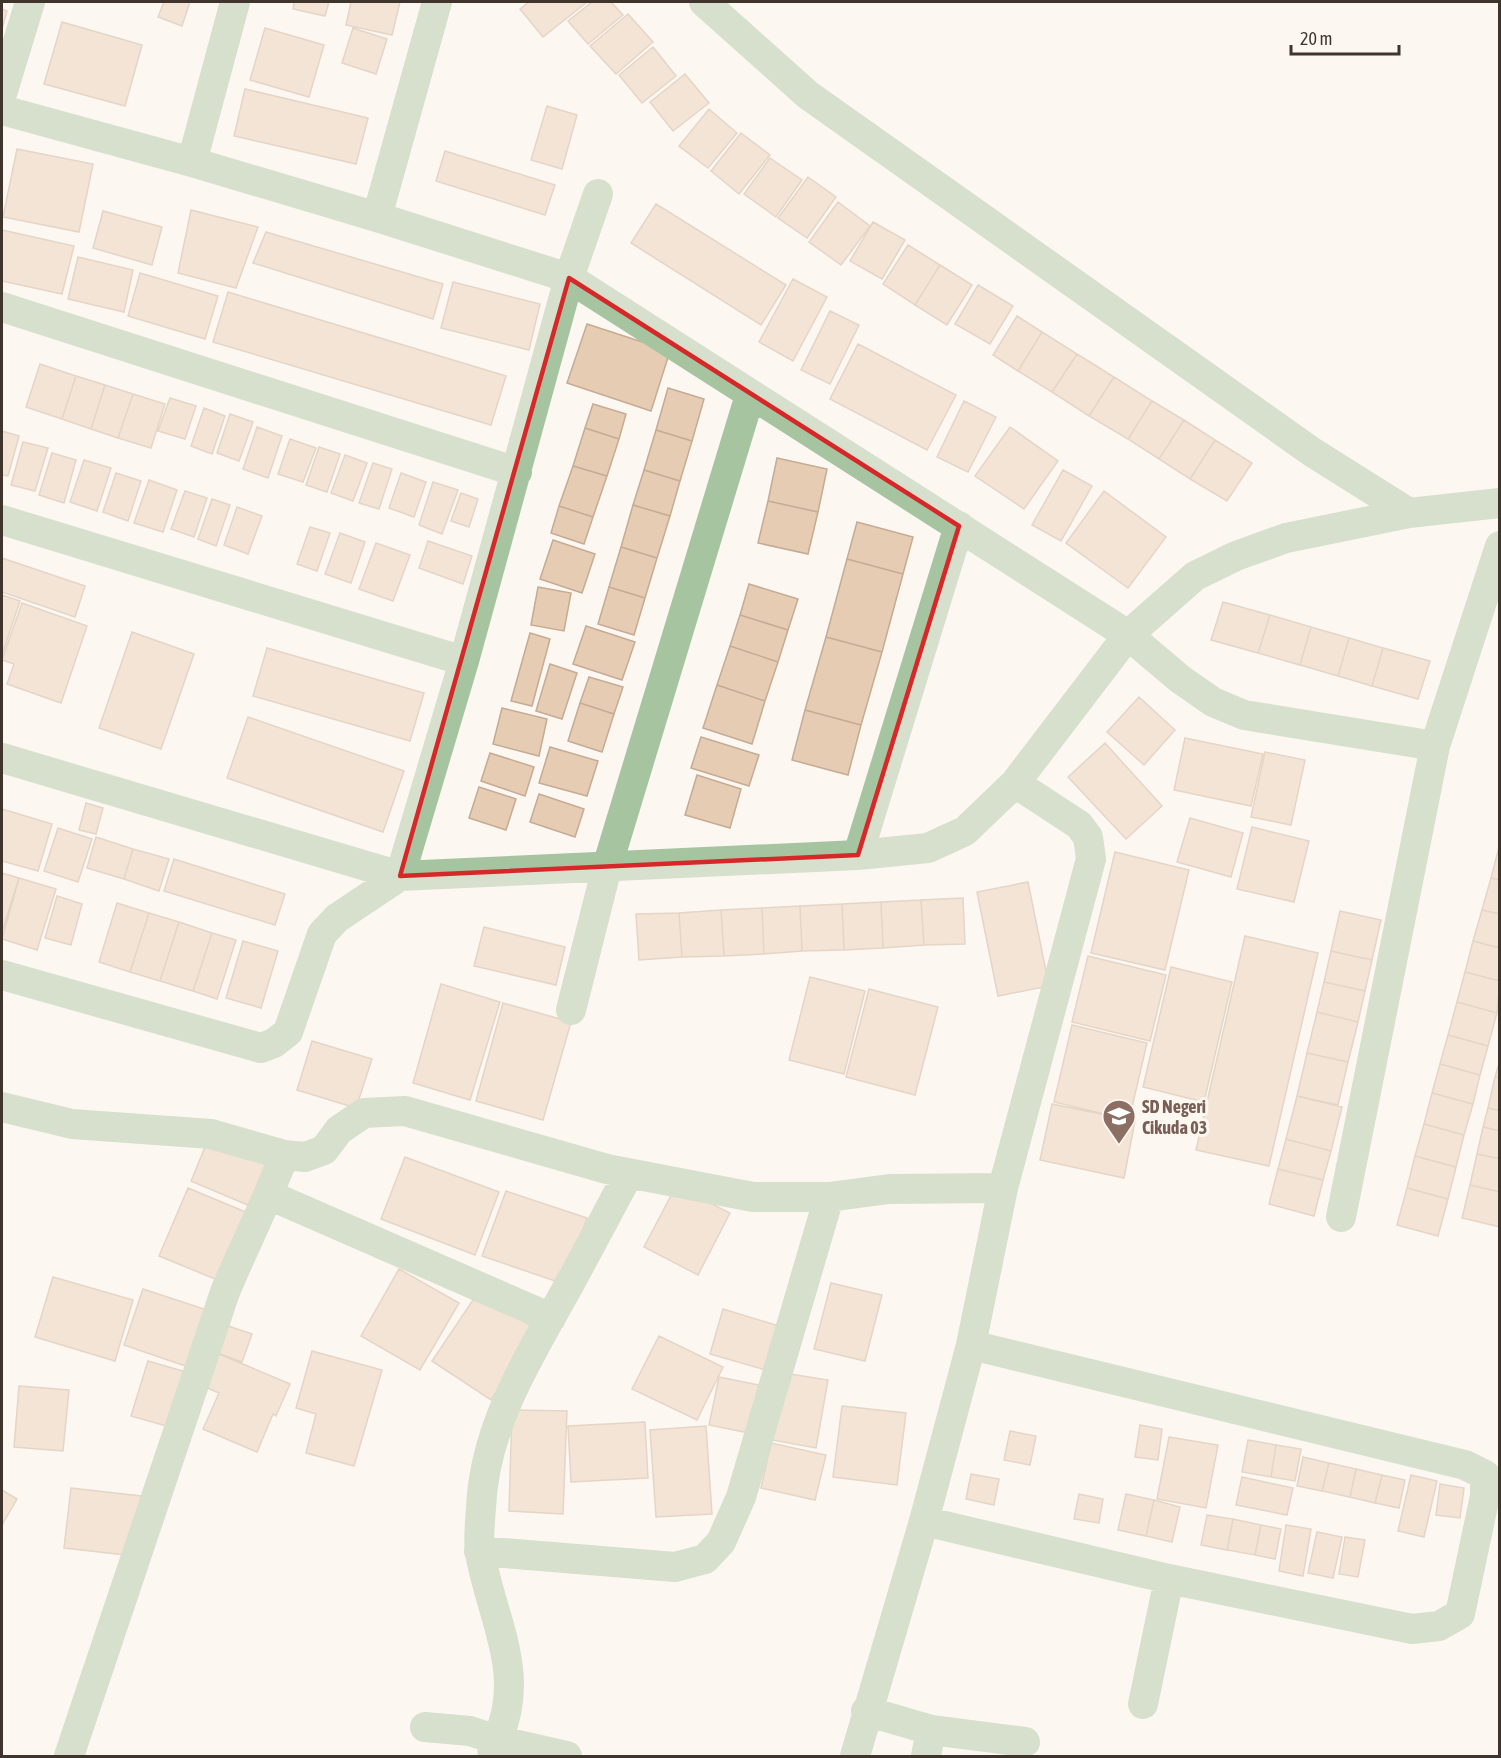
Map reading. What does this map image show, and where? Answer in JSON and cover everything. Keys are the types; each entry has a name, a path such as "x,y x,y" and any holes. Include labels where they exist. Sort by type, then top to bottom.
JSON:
{"street":[{"path":"2,94 30,2"},
{"path":"192,162 235,2"},
{"path":"377,217 437,2"},
{"path":"704,2 808,95 1312,452 1409,513"},
{"path":"2,110 192,162 377,217 569,278 1128,635 1180,679 1213,702 1244,715 1435,746"},
{"path":"2,975 261,1048 274,1043 288,1032 322,934 337,918 400,876 464,661 569,278 598,194"},
{"path":"2,307 517,472"},
{"path":"571,1010 607,867 750,395"},
{"path":"2,758 400,876 858,855 928,848 947,842 965,831 1015,783 1128,635 1195,576 1236,556 1286,538 1409,513 1500,503"},
{"path":"2,520 464,661"},
{"path":"858,855 959,526"},
{"path":"1341,1217 1435,746 1500,546"},
{"path":"855,1756 866,1711 924,1521 971,1345 1003,1188 1091,859 1088,837 1079,825 1015,783"},
{"path":"2,1107 72,1124 211,1134 284,1155 304,1157 324,1149 339,1130 364,1113 405,1111 629,1173 753,1197 829,1197 889,1189 1003,1188"},
{"path":"69,1756 225,1292 251,1227 269,1196 284,1155"},
{"path":"494,1743 509,1712 510,1691 505,1650 479,1551 481,1505 488,1458 504,1404 629,1173"},
{"path":"269,1196 551,1318"},
{"path":"479,1551 675,1567 705,1559 721,1542 741,1497 829,1197"},
{"path":"924,1521 1170,1579 1412,1629 1439,1626 1460,1614 1485,1496 1485,1475 1465,1465 971,1345"},
{"path":"1143,1704 1170,1579"},
{"path":"866,1711 928,1743 1025,1742"},
{"path":"425,1726 470,1731 494,1743 510,1743 567,1756"}],"highlighted area":[{"path":"569,278 959,526 858,855 400,876"}],"building":[{"path":"164,2 190,2 182,26 158,17"},
{"path":"294,2 329,2 325,16 293,9"},
{"path":"351,2 400,2 392,35 346,25"},
{"path":"529,2 587,2 543,37 520,9"},
{"path":"592,2 611,2 623,15 588,44 568,21"},
{"path":"2,9 7,11 2,29"},
{"path":"628,14 653,42 616,74 590,46"},
{"path":"62,22 142,45 125,106 44,84"},
{"path":"265,28 324,45 309,97 250,80"},
{"path":"353,28 387,39 376,74 342,63"},
{"path":"653,47 676,76 642,103 619,75"},
{"path":"685,74 709,103 673,131 650,102"},
{"path":"245,89 368,118 356,164 234,136"},
{"path":"547,106 577,115 562,169 531,160"},
{"path":"709,109 737,133 708,168 679,146"},
{"path":"741,133 770,155 739,194 711,171"},
{"path":"17,149 93,164 79,232 3,217"},
{"path":"445,151 555,185 545,215 436,181"},
{"path":"770,158 802,180 776,217 744,194"},
{"path":"808,177 836,197 807,238 778,218"},
{"path":"838,202 870,226 841,265 809,242"},
{"path":"656,204 786,285 761,325 631,243"},
{"path":"191,210 258,227 236,288 178,273"},
{"path":"103,211 162,227 152,265 93,248"},
{"path":"873,222 905,240 882,279 850,261"},
{"path":"2,230 74,246 62,294 2,281"},
{"path":"266,232 443,284 433,319 253,263"},
{"path":"908,245 940,265 915,305 883,284"},
{"path":"78,257 133,270 124,312 68,299"},
{"path":"940,265 972,285 947,325 915,305"},
{"path":"140,273 218,296 205,339 128,316"},
{"path":"793,279 827,297 793,361 759,342"},
{"path":"453,282 540,304 529,350 441,328"},
{"path":"978,285 1013,306 990,344 955,324"},
{"path":"228,292 506,376 491,425 213,342"},
{"path":"830,311 859,325 830,384 801,370"},
{"path":"1017,316 1042,332 1018,371 993,355"},
{"path":"587,324 670,351 651,411 567,383"},
{"path":"1042,332 1077,354 1052,392 1018,371"},
{"path":"858,344 956,395 927,450 830,399"},
{"path":"1077,354 1114,377 1089,416 1052,392"},
{"path":"40,364 76,376 62,419 26,407"},
{"path":"76,376 105,385 91,429 62,419"},
{"path":"1114,377 1152,401 1128,439 1089,416"},
{"path":"105,385 133,394 118,438 91,429"},
{"path":"668,388 704,399 692,441 656,430"},
{"path":"133,394 165,404 151,448 118,438"},
{"path":"170,398 196,406 185,439 158,431"},
{"path":"964,401 996,417 968,472 937,457"},
{"path":"1152,401 1184,420 1159,459 1128,439"},
{"path":"593,404 626,414 619,439 585,428"},
{"path":"204,408 225,416 212,454 191,446"},
{"path":"230,414 253,422 239,461 217,453"},
{"path":"1184,420 1215,440 1190,479 1159,459"},
{"path":"257,427 282,436 268,478 243,469"},
{"path":"1010,427 1058,461 1024,509 975,476"},
{"path":"585,428 619,439 607,476 573,466"},
{"path":"656,430 692,441 680,481 644,470"},
{"path":"2,431 19,436 8,476 2,475"},
{"path":"290,439 316,448 303,482 278,474"},
{"path":"1215,440 1252,463 1227,501 1190,479"},
{"path":"23,442 48,448 35,491 11,485"},
{"path":"319,447 340,454 327,492 306,485"},
{"path":"52,453 76,460 64,503 39,495"},
{"path":"345,455 367,463 353,501 331,493"},
{"path":"777,458 827,469 818,512 768,501"},
{"path":"84,460 111,468 97,511 70,502"},
{"path":"373,463 392,469 379,509 359,503"},
{"path":"573,466 607,476 593,517 559,506"},
{"path":"644,470 680,481 670,516 633,505"},
{"path":"1063,470 1092,486 1061,541 1032,525"},
{"path":"116,473 141,481 128,521 103,512"},
{"path":"401,473 426,482 414,517 389,508"},
{"path":"149,480 177,490 163,532 134,523"},
{"path":"433,482 458,490 442,534 419,525"},
{"path":"185,491 207,498 194,537 171,529"},
{"path":"1104,491 1166,537 1128,588 1066,543"},
{"path":"461,493 478,499 469,527 451,521"},
{"path":"212,499 230,505 216,546 198,539"},
{"path":"768,501 818,512 808,554 758,543"},
{"path":"633,505 670,516 657,558 621,547"},
{"path":"559,506 593,517 584,544 551,533"},
{"path":"237,507 262,516 248,554 224,545"},
{"path":"857,522 913,537 903,574 847,559"},
{"path":"310,527 330,533 317,571 297,564"},
{"path":"340,533 365,542 351,583 325,574"},
{"path":"553,540 595,554 582,593 540,579"},
{"path":"428,541 472,556 463,584 419,568"},
{"path":"376,543 410,555 393,601 359,589"},
{"path":"621,547 657,558 645,598 609,587"},
{"path":"2,558 85,586 75,617 2,592"},
{"path":"847,559 903,574 882,652 826,637"},
{"path":"749,584 798,599 788,630 740,615"},
{"path":"538,587 571,593 564,631 531,625"},
{"path":"609,587 645,598 634,635 598,624"},
{"path":"2,595 20,601 2,655"},
{"path":"1223,602 1270,615 1258,653 1211,640"},
{"path":"22,603 87,626 61,703 7,684 14,664 2,660"},
{"path":"740,615 788,630 778,662 730,646"},
{"path":"1270,615 1311,627 1300,665 1258,653"},
{"path":"586,626 635,642 622,680 573,664"},
{"path":"1311,627 1349,638 1338,676 1300,665"},
{"path":"132,632 194,654 161,749 99,728"},
{"path":"530,633 550,639 532,706 511,701"},
{"path":"826,637 882,652 861,725 805,710"},
{"path":"1349,638 1383,648 1372,686 1338,676"},
{"path":"730,646 778,662 765,701 717,685"},
{"path":"267,648 424,693 410,741 253,696"},
{"path":"1383,648 1430,661 1418,699 1372,686"},
{"path":"550,664 577,673 562,719 536,711"},
{"path":"589,677 623,687 614,714 580,703"},
{"path":"717,685 765,701 752,744 703,728"},
{"path":"1139,697 1175,730 1144,765 1107,732"},
{"path":"580,703 614,714 602,752 568,741"},
{"path":"502,708 547,719 539,756 493,744"},
{"path":"805,710 861,725 848,775 792,760"},
{"path":"248,717 404,771 383,832 227,778"},
{"path":"701,737 759,755 749,786 691,768"},
{"path":"1185,738 1263,754 1251,806 1174,790"},
{"path":"1105,743 1162,806 1126,839 1068,777"},
{"path":"550,747 598,761 587,796 539,783"},
{"path":"1265,752 1305,760 1291,825 1251,817"},
{"path":"490,753 534,767 525,796 481,781"},
{"path":"697,775 741,789 730,828 685,815"},
{"path":"479,787 516,799 506,830 469,818"},
{"path":"539,794 584,809 575,837 530,822"},
{"path":"86,803 103,808 96,834 79,830"},
{"path":"2,809 52,824 38,871 2,861"},
{"path":"1190,818 1243,833 1231,877 1177,862"},
{"path":"1252,827 1309,841 1294,902 1237,889"},
{"path":"58,828 92,839 78,882 44,871"},
{"path":"96,837 133,849 124,879 87,868"},
{"path":"1500,847 1500,880 1491,878"},
{"path":"133,849 169,859 159,891 124,879"},
{"path":"1115,852 1189,870 1165,970 1091,953"},
{"path":"174,859 285,894 275,925 164,891"},
{"path":"2,873 19,878 2,932"},
{"path":"19,878 56,889 37,950 2,939"},
{"path":"1491,878 1500,880 1500,914 1482,910"},
{"path":"1028,882 1049,986 998,996 977,892"},
{"path":"57,896 82,904 71,945 45,938"},
{"path":"963,898 965,944 924,945 921,900"},
{"path":"921,900 924,945 883,948 881,902"},
{"path":"881,902 883,948 844,950 842,904"},
{"path":"117,903 149,913 130,972 99,962"},
{"path":"842,904 844,950 802,951 800,906"},
{"path":"800,906 802,951 764,954 762,908"},
{"path":"762,908 764,954 724,956 721,910"},
{"path":"721,910 724,956 682,957 679,913"},
{"path":"1482,910 1500,914 1500,948 1473,941"},
{"path":"1340,911 1381,920 1372,960 1331,951"},
{"path":"149,913 179,922 160,981 130,972"},
{"path":"679,913 682,957 639,960 636,914"},
{"path":"179,922 212,933 193,991 160,981"},
{"path":"484,927 565,947 556,985 474,966"},
{"path":"212,933 236,940 217,999 193,991"},
{"path":"1245,936 1318,953 1269,1166 1196,1150"},
{"path":"243,941 278,951 261,1008 226,998"},
{"path":"1473,941 1500,948 1500,981 1465,972"},
{"path":"1331,951 1372,960 1365,991 1324,982"},
{"path":"1088,956 1166,975 1150,1041 1072,1022"},
{"path":"1171,967 1232,982 1204,1102 1143,1087"},
{"path":"1465,972 1500,981 1497,1013 1457,1002"},
{"path":"810,977 865,991 844,1074 789,1060"},
{"path":"1324,982 1365,991 1358,1022 1317,1012"},
{"path":"441,984 500,1002 470,1100 413,1083"},
{"path":"869,989 938,1007 915,1095 846,1077"},
{"path":"1457,1002 1497,1013 1488,1046 1448,1035"},
{"path":"503,1003 571,1022 543,1120 476,1101"},
{"path":"1317,1012 1358,1022 1348,1062 1307,1053"},
{"path":"1072,1025 1147,1043 1129,1120 1054,1102"},
{"path":"1448,1035 1488,1046 1480,1075 1440,1064"},
{"path":"312,1041 372,1059 356,1108 297,1090"},
{"path":"1307,1053 1348,1062 1338,1105 1297,1096"},
{"path":"1500,1060 1500,1078 1495,1077"},
{"path":"1440,1064 1480,1075 1473,1104 1432,1093"},
{"path":"1495,1077 1500,1078 1500,1111 1488,1108"},
{"path":"1432,1093 1473,1104 1464,1135 1424,1124"},
{"path":"1297,1096 1342,1107 1331,1151 1286,1139"},
{"path":"1052,1104 1135,1121 1124,1178 1040,1160"},
{"path":"1488,1108 1500,1111 1500,1131 1483,1127"},
{"path":"1424,1124 1464,1135 1456,1167 1415,1156"},
{"path":"1483,1127 1500,1131 1500,1159 1477,1154"},
{"path":"1286,1139 1331,1151 1323,1180 1278,1169"},
{"path":"208,1140 268,1165 250,1206 191,1181"},
{"path":"1477,1154 1500,1159 1500,1192 1470,1185"},
{"path":"1415,1156 1456,1167 1448,1199 1407,1188"},
{"path":"405,1157 499,1192 475,1255 381,1219"},
{"path":"1278,1169 1323,1180 1314,1216 1269,1204"},
{"path":"1470,1185 1500,1192 1500,1227 1462,1218"},
{"path":"676,1186 730,1213 698,1275 644,1247"},
{"path":"188,1188 248,1213 220,1281 159,1256"},
{"path":"1407,1188 1448,1199 1438,1236 1397,1225"},
{"path":"506,1191 587,1218 564,1284 482,1256"},
{"path":"399,1269 459,1303 420,1370 361,1336"},
{"path":"53,1277 133,1300 115,1361 35,1337"},
{"path":"831,1283 882,1295 865,1361 814,1349"},
{"path":"143,1289 216,1313 197,1370 124,1345"},
{"path":"479,1291 537,1330 491,1400 432,1361"},
{"path":"723,1309 779,1326 766,1370 710,1354"},
{"path":"222,1324 252,1334 242,1362 212,1351"},
{"path":"659,1336 723,1367 697,1420 632,1389"},
{"path":"312,1351 382,1370 354,1466 306,1453 316,1414 296,1408"},
{"path":"217,1353 290,1384 276,1416 273,1414 257,1452 203,1429 219,1393 203,1386"},
{"path":"148,1361 193,1374 177,1429 131,1416"},
{"path":"784,1373 828,1380 816,1448 772,1440"},
{"path":"719,1377 764,1386 754,1434 709,1425"},
{"path":"19,1386 69,1390 63,1451 14,1447"},
{"path":"842,1406 906,1413 897,1485 833,1477"},
{"path":"512,1410 567,1411 563,1514 509,1511"},
{"path":"645,1422 648,1478 571,1482 568,1426"},
{"path":"1140,1425 1162,1429 1158,1460 1135,1457"},
{"path":"706,1426 712,1514 656,1517 650,1430"},
{"path":"1010,1431 1036,1436 1030,1465 1004,1460"},
{"path":"1169,1437 1218,1445 1206,1508 1157,1499"},
{"path":"1248,1440 1276,1445 1271,1477 1242,1472"},
{"path":"771,1443 826,1455 815,1500 761,1488"},
{"path":"1276,1445 1301,1449 1295,1481 1271,1477"},
{"path":"1303,1457 1329,1463 1322,1491 1297,1486"},
{"path":"1329,1463 1356,1469 1350,1497 1322,1491"},
{"path":"1356,1469 1382,1475 1375,1503 1350,1497"},
{"path":"971,1474 999,1479 994,1505 966,1499"},
{"path":"1382,1475 1405,1480 1399,1508 1375,1503"},
{"path":"1411,1475 1437,1481 1424,1537 1398,1531"},
{"path":"1242,1477 1293,1488 1287,1515 1236,1505"},
{"path":"1440,1484 1464,1488 1460,1518 1436,1515"},
{"path":"71,1488 141,1496 134,1556 64,1548"},
{"path":"2,1490 17,1499 2,1525"},
{"path":"1079,1494 1103,1499 1099,1523 1074,1519"},
{"path":"1126,1494 1154,1500 1146,1536 1118,1530"},
{"path":"1154,1500 1180,1507 1172,1542 1146,1536"},
{"path":"1207,1515 1233,1519 1227,1550 1201,1545"},
{"path":"1233,1519 1261,1525 1255,1555 1227,1550"},
{"path":"1261,1525 1281,1529 1275,1559 1255,1555"},
{"path":"1286,1525 1311,1529 1303,1576 1279,1571"},
{"path":"1317,1532 1342,1537 1333,1578 1308,1573"},
{"path":"1345,1537 1365,1540 1358,1577 1339,1574"}],"place":[{"name":"SD Negeri Cikuda 03","path":"1119,1145"}]}
